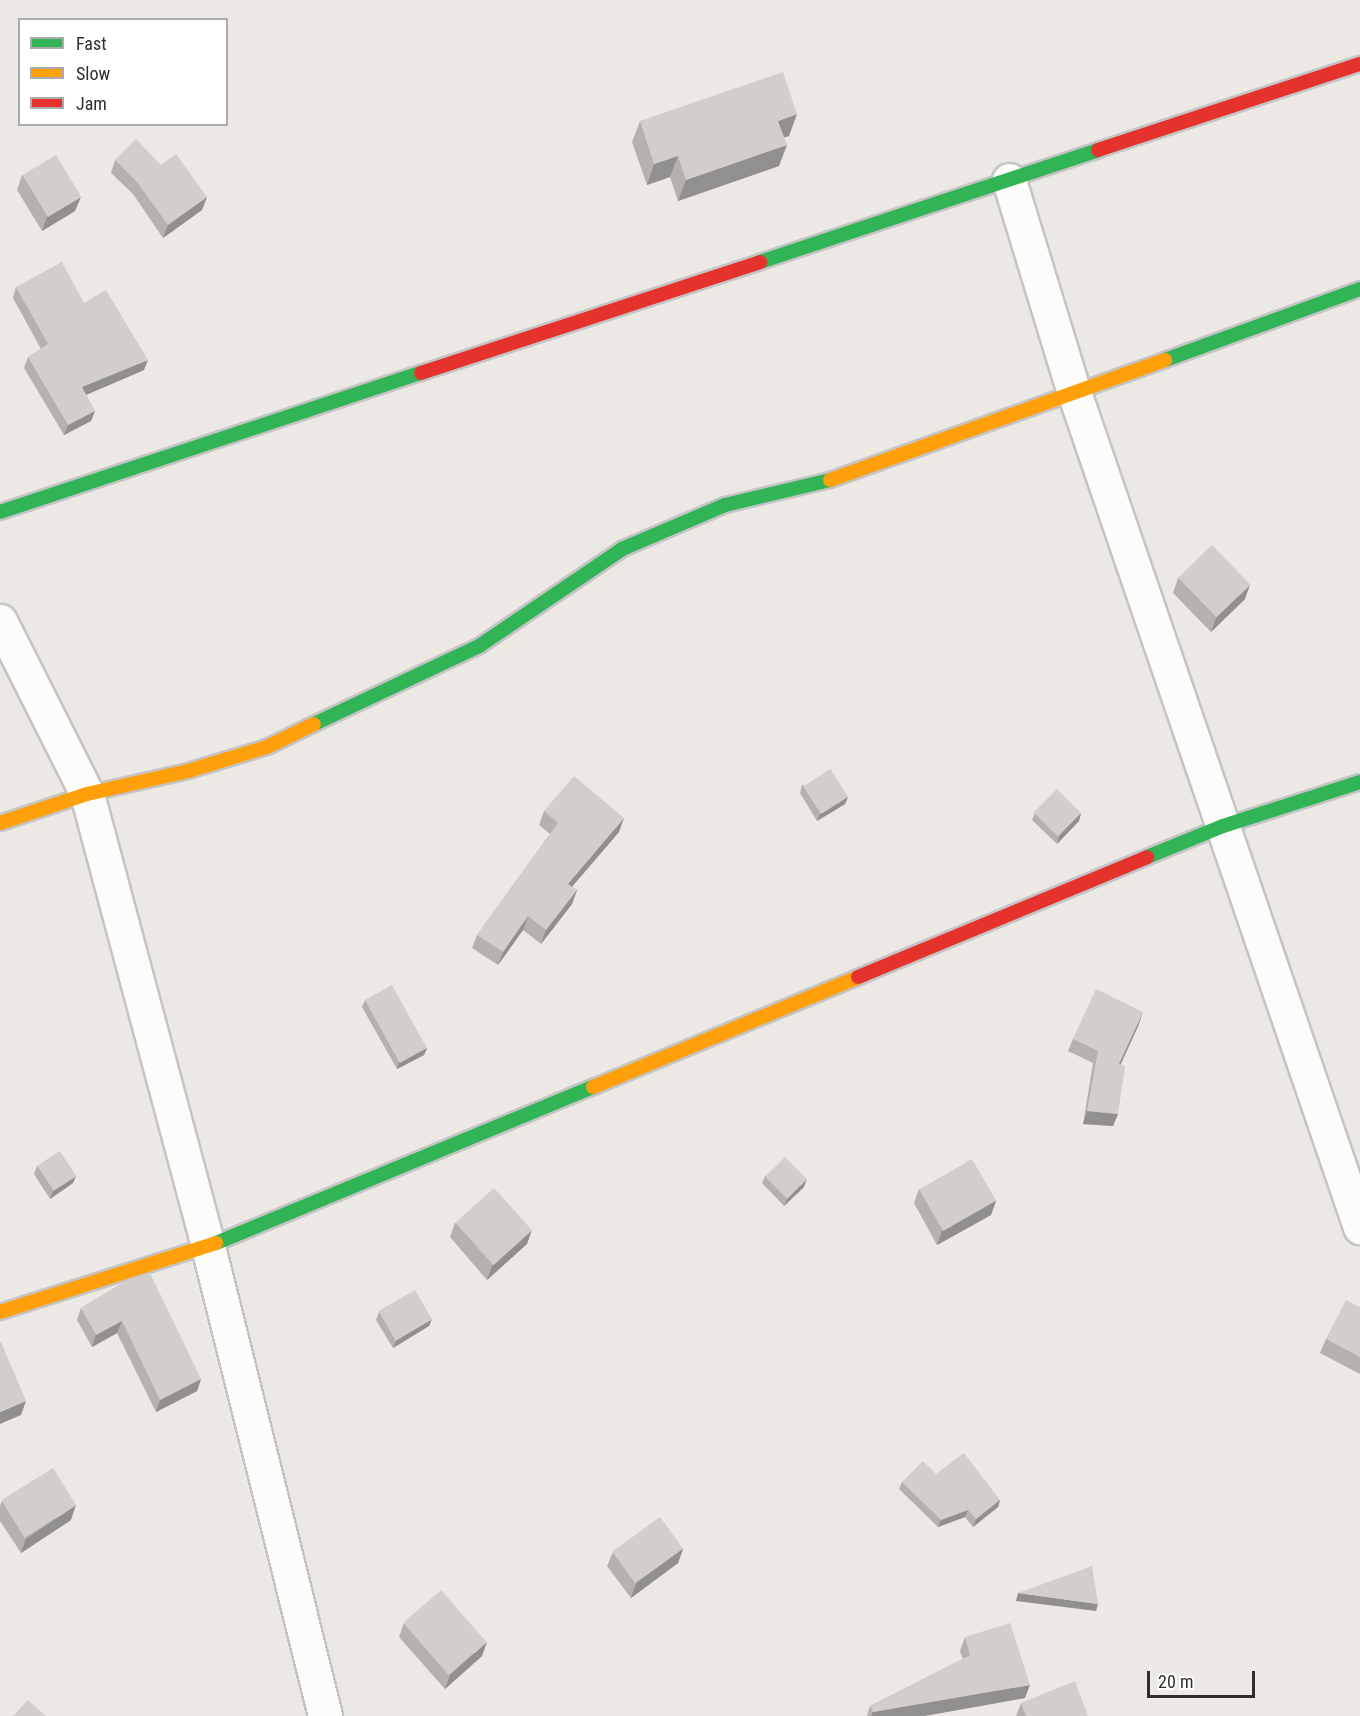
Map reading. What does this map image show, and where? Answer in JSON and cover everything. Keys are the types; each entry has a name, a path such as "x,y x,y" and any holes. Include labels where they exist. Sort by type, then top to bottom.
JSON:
{"street":[{"path":"0,512 1360,64"},
{"path":"1009,180 1074,392 1360,1227"},
{"path":"0,823 87,794 188,771 267,747 479,646 622,549 725,505 820,484 1360,289"},
{"path":"0,621 87,794 208,1246 232,1354 325,1716"},
{"path":"0,1312 208,1246 1223,826 1360,782"}],"building":[{"path":"783,72 797,114 778,121 787,145 686,180 678,156 654,164 640,121"},
{"path":"136,139 161,165 176,154 207,197 168,225 137,182 115,160"},
{"path":"56,155 81,197 48,217 23,175"},
{"path":"62,262 84,303 106,290 148,360 82,387 95,411 68,425 28,357 48,344 16,287"},
{"path":"1212,545 1250,585 1216,617 1178,578"},
{"path":"830,769 848,797 821,814 803,786"},
{"path":"574,776 624,818 568,884 577,890 546,930 528,916 503,952 477,935 558,823 544,811"},
{"path":"1057,789 1081,813 1058,836 1034,812"},
{"path":"392,985 427,1048 400,1063 365,1000"},
{"path":"1096,989 1143,1012 1119,1064 1125,1066 1118,1114 1087,1111 1098,1051 1073,1039"},
{"path":"60,1151 76,1176 54,1191 37,1166"},
{"path":"785,1157 807,1179 787,1199 765,1177"},
{"path":"972,1159 996,1201 943,1231 919,1190"},
{"path":"494,1188 532,1230 493,1265 455,1223"},
{"path":"150,1273 201,1379 160,1400 122,1321 96,1335 81,1308 128,1280"},
{"path":"415,1290 432,1319 396,1340 379,1311"},
{"path":"1346,1300 1360,1307 1360,1357 1326,1339"},
{"path":"0,1342 26,1401 0,1412"},
{"path":"964,1453 1000,1500 976,1519 968,1510 941,1520 902,1482 923,1461 936,1474"},
{"path":"53,1468 76,1505 25,1538 1,1500"},
{"path":"660,1517 683,1549 635,1583 612,1552"},
{"path":"1092,1566 1098,1604 1018,1593"},
{"path":"441,1590 486,1642 449,1675 403,1623"},
{"path":"1010,1623 1030,1685 873,1712 870,1706 970,1655 965,1637"},
{"path":"1075,1681 1088,1716 1026,1716 1021,1703"},
{"path":"28,1700 46,1716 13,1716"}],"traffic: fast":[{"path":"760,262 1098,150"},
{"path":"1165,360 1360,289"},
{"path":"0,512 421,373"},
{"path":"314,724 479,646 622,549 725,505 830,480"},
{"path":"1147,857 1223,826 1360,782"},
{"path":"216,1243 593,1087"}],"traffic: slow":[{"path":"830,480 1165,360"},
{"path":"0,823 87,794 188,771 267,747 314,724"},
{"path":"593,1087 858,977"},
{"path":"0,1312 216,1243"}],"traffic: jam":[{"path":"1098,150 1360,64"},
{"path":"421,373 760,262"},
{"path":"858,977 1147,857"}]}
